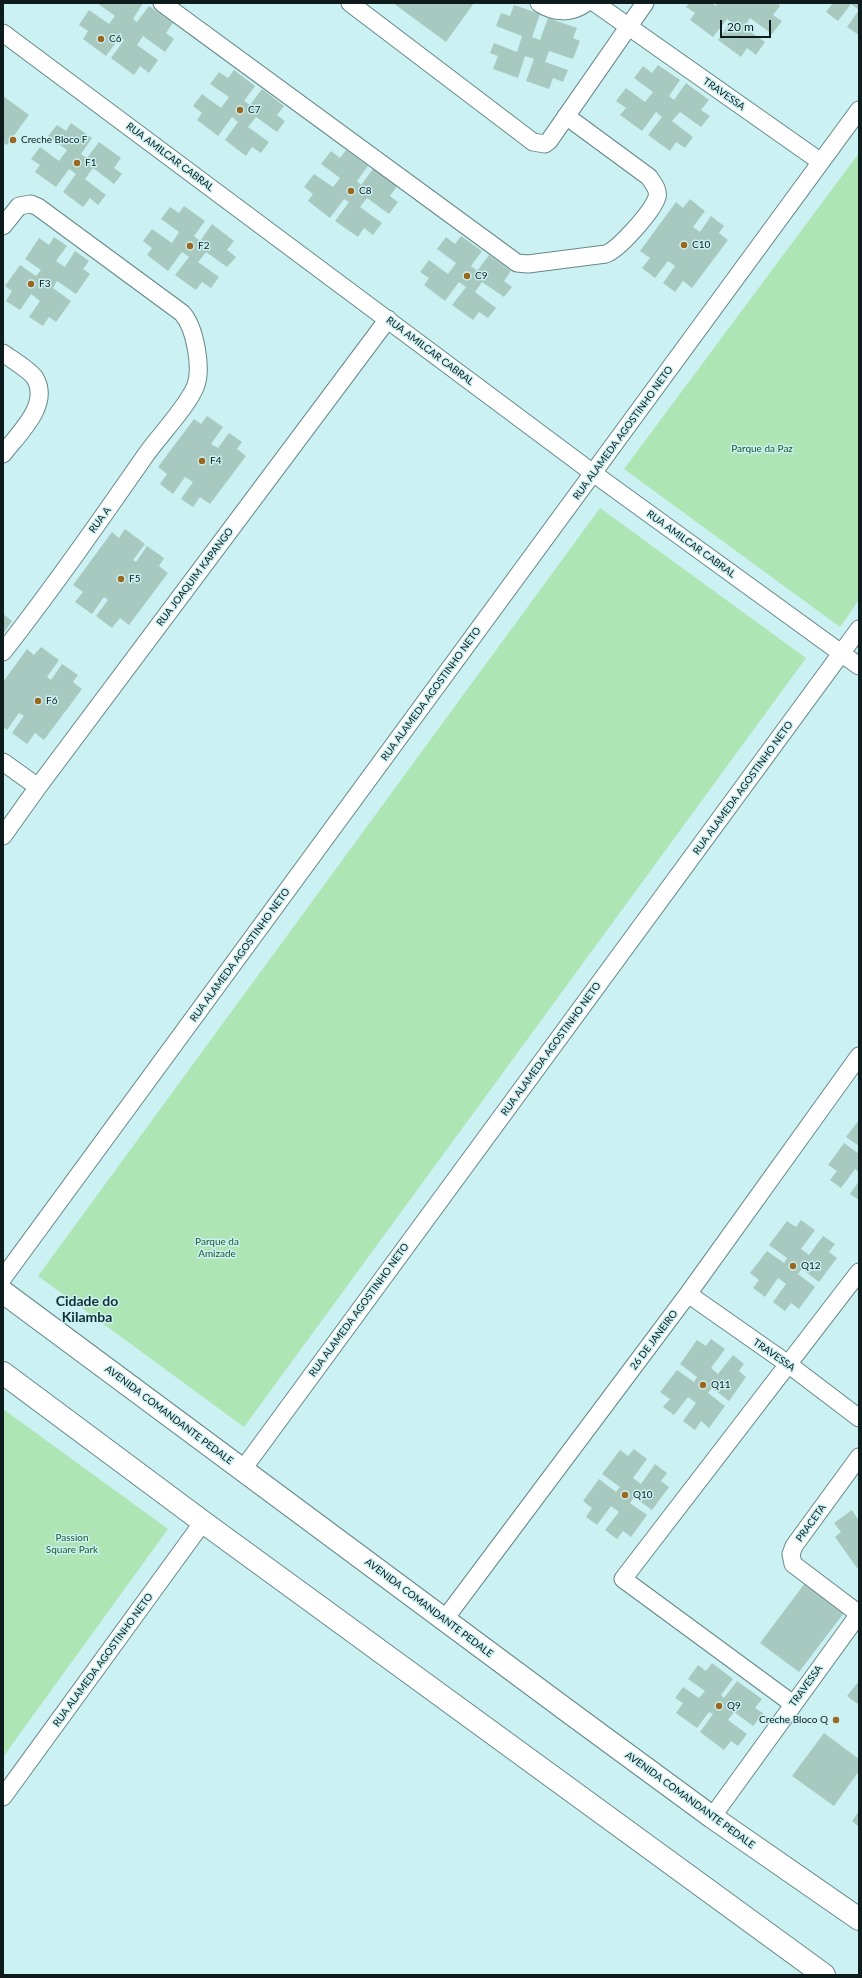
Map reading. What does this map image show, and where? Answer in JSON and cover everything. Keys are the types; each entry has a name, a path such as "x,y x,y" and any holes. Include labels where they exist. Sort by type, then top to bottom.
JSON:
{"street":[{"path":"162,3 517,263 528,264 612,252 628,237 654,204 658,196 655,185 649,178 566,116"},
{"path":"350,3 536,144 545,144 549,141 645,3"},
{"path":"539,3 550,9 561,12 574,10 586,3"},
{"name":"TRAVESSA","path":"595,3 627,27 821,162"},
{"name":"RUA AMILCAR CABRAL","path":"3,33 593,473 859,666"},
{"name":"RUA ALAMEDA AGOSTINHO NETO","path":"3,1278 859,110"},
{"name":"RUA A","path":"3,226 19,206 31,204 38,207 182,313 186,318 193,334 198,378 195,387 40,604 3,652"},
{"name":"RUA JOAQUIM KAPANGO","path":"3,836 388,319"},
{"path":"3,353 34,377 40,390 36,410 3,454"},
{"name":"RUA ALAMEDA AGOSTINHO NETO","path":"242,1469 859,629"},
{"path":"3,762 38,787"},
{"name":"26 DE JANEIRO","path":"444,1620 688,1294 859,1056"},
{"path":"792,1704 623,1579 859,1272"},
{"name":"AVENIDA COMANDANTE PEDALE","path":"3,1292 712,1817 859,1919"},
{"name":"TRAVESSA","path":"688,1294 788,1364 859,1418"},
{"path":"3,1373 203,1522 824,1975"},
{"name":"PRACETA","path":"859,1457 794,1546 791,1554 793,1564 859,1614"},
{"name":"RUA ALAMEDA AGOSTINHO NETO","path":"3,1798 203,1522"},
{"name":"TRAVESSA","path":"712,1817 792,1704 859,1614"}],"green space":[{"name":"Parque da Paz","path":"859,153 859,600 840,627 624,469"},
{"name":"Parque da Amizade","path":"600,508 806,658 244,1427 38,1276"},
{"name":"Passion Square Park","path":"3,1409 168,1529 3,1757"}],"building":[{"name":"C6","path":"97,3 143,3 133,19 137,22 149,6 173,23 166,33 174,39 165,52 143,36 137,45 158,60 149,73 140,66 134,75 111,58 124,40 120,37 106,56 83,39 88,31 79,25 89,10 109,24 115,16"},
{"path":"393,3 474,3 446,42"},
{"path":"689,3 711,3 716,6 718,3 777,3 780,6 773,15 782,21 772,34 750,18 744,27 765,42 756,55 747,48 741,57 718,40 731,22 727,19 713,37 690,20 695,13 686,7"},
{"path":"833,3 859,3 859,10 851,4 838,21 826,12"},
{"path":"514,5 540,14 532,37 540,40 548,18 577,28 573,38 580,41 573,59 549,51 545,62 568,70 563,82 553,78 549,89 526,81 534,59 525,56 518,78 493,69 498,56 490,53 494,43 517,52 522,36 496,26 501,13 510,16"},
{"path":"859,10 859,35 847,27"},
{"path":"658,65 680,80 669,96 674,100 686,83 709,100 701,110 710,116 701,127 680,112 672,121 693,137 685,148 676,142 670,151 648,135 662,117 656,112 642,131 620,115 626,108 616,101 626,88 645,102 653,92 634,78 643,66 652,73"},
{"name":"C7","path":"234,70 255,86 244,101 250,105 262,89 284,106 277,115 285,121 277,132 256,117 248,127 269,142 261,153 252,147 246,156 225,140 238,122 232,117 218,136 197,120 202,113 193,106 202,94 221,108 229,97 210,84 219,72 228,78"},
{"path":"3,96 29,115 7,145 3,142"},
{"name":"F1","path":"71,123 92,138 81,154 87,158 99,142 121,158 114,168 122,174 114,184 93,168 85,179 106,195 98,205 90,198 83,207 63,192 76,174 69,169 56,187 35,172 40,165 31,159 40,147 59,161 67,150 48,136 57,125 66,131"},
{"name":"C8","path":"346,150 368,166 357,181 361,185 373,169 397,186 390,196 398,202 389,214 367,198 360,207 382,223 373,235 364,228 358,237 335,221 349,202 344,199 330,218 308,201 313,194 304,187 314,174 333,187 340,178 321,164 331,151 340,158"},
{"name":"C10","path":"690,199 705,211 693,227 700,232 711,216 724,226 719,233 728,240 692,288 683,281 675,292 663,283 675,266 668,261 655,278 642,268 650,258 640,251 676,202 683,208"},
{"name":"F2","path":"184,206 205,221 194,236 200,241 212,224 234,241 227,250 236,257 227,267 206,252 198,262 219,277 211,288 202,282 196,290 175,275 189,257 182,252 168,271 147,255 152,248 143,241 152,229 172,243 179,232 161,219 170,207 179,213"},
{"name":"C9","path":"461,236 482,251 471,266 477,271 489,255 511,271 504,281 512,287 504,297 482,282 475,292 496,308 488,318 479,312 473,320 452,305 466,287 459,282 445,301 424,285 429,278 420,272 429,260 448,274 456,263 437,249 446,237 455,244"},
{"name":"F3","path":"54,237 67,246 56,261 65,267 75,251 89,261 83,269 90,274 76,294 57,281 53,288 71,301 56,322 49,317 43,326 29,317 40,301 31,294 20,310 6,301 12,291 5,286 20,265 36,276 41,270 25,259 39,238 49,245"},
{"name":"F4","path":"207,416 223,427 211,444 218,448 229,433 242,442 237,449 246,456 210,504 200,497 193,507 181,499 193,482 185,477 173,494 160,484 167,474 158,467 194,419 201,424"},
{"name":"F5","path":"125,529 145,544 133,560 136,562 147,546 164,558 159,566 168,573 129,625 120,618 112,628 96,616 108,600 104,597 92,614 75,602 83,592 73,585 112,532 119,538"},
{"path":"3,614 12,621 3,634"},
{"name":"F6","path":"41,647 59,660 47,677 51,680 62,664 78,675 73,682 82,689 44,740 35,733 27,744 12,733 24,716 19,713 7,730 3,727 3,682 27,649 34,655"},
{"path":"859,1120 859,1146 846,1137"},
{"path":"844,1143 859,1154 859,1172 855,1169 841,1188 830,1180 837,1171 828,1165"},
{"path":"859,1181 859,1200 850,1194"},
{"name":"Q12","path":"801,1220 815,1230 801,1249 809,1255 823,1236 835,1244 829,1252 837,1258 819,1282 802,1269 798,1274 815,1287 799,1309 791,1303 785,1311 773,1302 786,1284 778,1278 765,1297 753,1288 759,1280 750,1273 767,1251 784,1263 787,1258 769,1245 787,1221 796,1227"},
{"name":"Q11","path":"711,1339 725,1349 711,1368 718,1374 733,1355 744,1364 739,1371 746,1377 729,1401 712,1388 708,1393 725,1406 709,1428 701,1421 695,1430 683,1421 696,1403 688,1397 674,1415 663,1407 670,1399 660,1392 677,1370 694,1382 697,1377 680,1364 697,1340 706,1346"},
{"name":"Q10","path":"634,1449 647,1459 633,1478 641,1484 655,1464 667,1473 661,1481 669,1487 652,1510 634,1497 630,1503 647,1515 631,1537 623,1531 617,1539 605,1530 619,1512 611,1506 597,1525 586,1517 592,1508 583,1501 599,1479 616,1492 620,1487 602,1474 620,1450 628,1456"},
{"path":"852,1510 859,1521 859,1567 857,1568 835,1537 841,1532 834,1523"},
{"path":"808,1579 847,1609 799,1672 760,1643"},
{"name":"Q9","path":"712,1663 733,1679 721,1695 724,1698 737,1681 762,1699 755,1708 763,1713 753,1726 734,1712 728,1720 747,1734 738,1746 731,1741 724,1750 700,1732 713,1714 709,1712 697,1728 676,1713 683,1703 675,1698 683,1687 699,1698 705,1691 688,1679 698,1665 706,1671"},
{"path":"859,1681 859,1705 847,1696"},
{"path":"824,1733 859,1759 859,1771 834,1806 792,1776"},
{"path":"859,1811 859,1827 852,1821"}],"place":[{"name":"C6","path":"101,39"},
{"name":"C7","path":"240,110"},
{"name":"Creche Bloco F","path":"13,140"},
{"name":"F1","path":"77,163"},
{"name":"C8","path":"351,191"},
{"name":"C10","path":"684,245"},
{"name":"F2","path":"190,246"},
{"name":"C9","path":"467,276"},
{"name":"F3","path":"31,284"},
{"name":"F4","path":"202,461"},
{"name":"F5","path":"121,579"},
{"name":"F6","path":"38,701"},
{"name":"Q12","path":"793,1266"},
{"name":"Q11","path":"703,1385"},
{"name":"Q10","path":"625,1495"},
{"name":"Q9","path":"719,1706"},
{"name":"Creche Bloco Q","path":"836,1720"}],"district":[{"name":"Cidade do Kilamba","path":"87,1310"}]}
